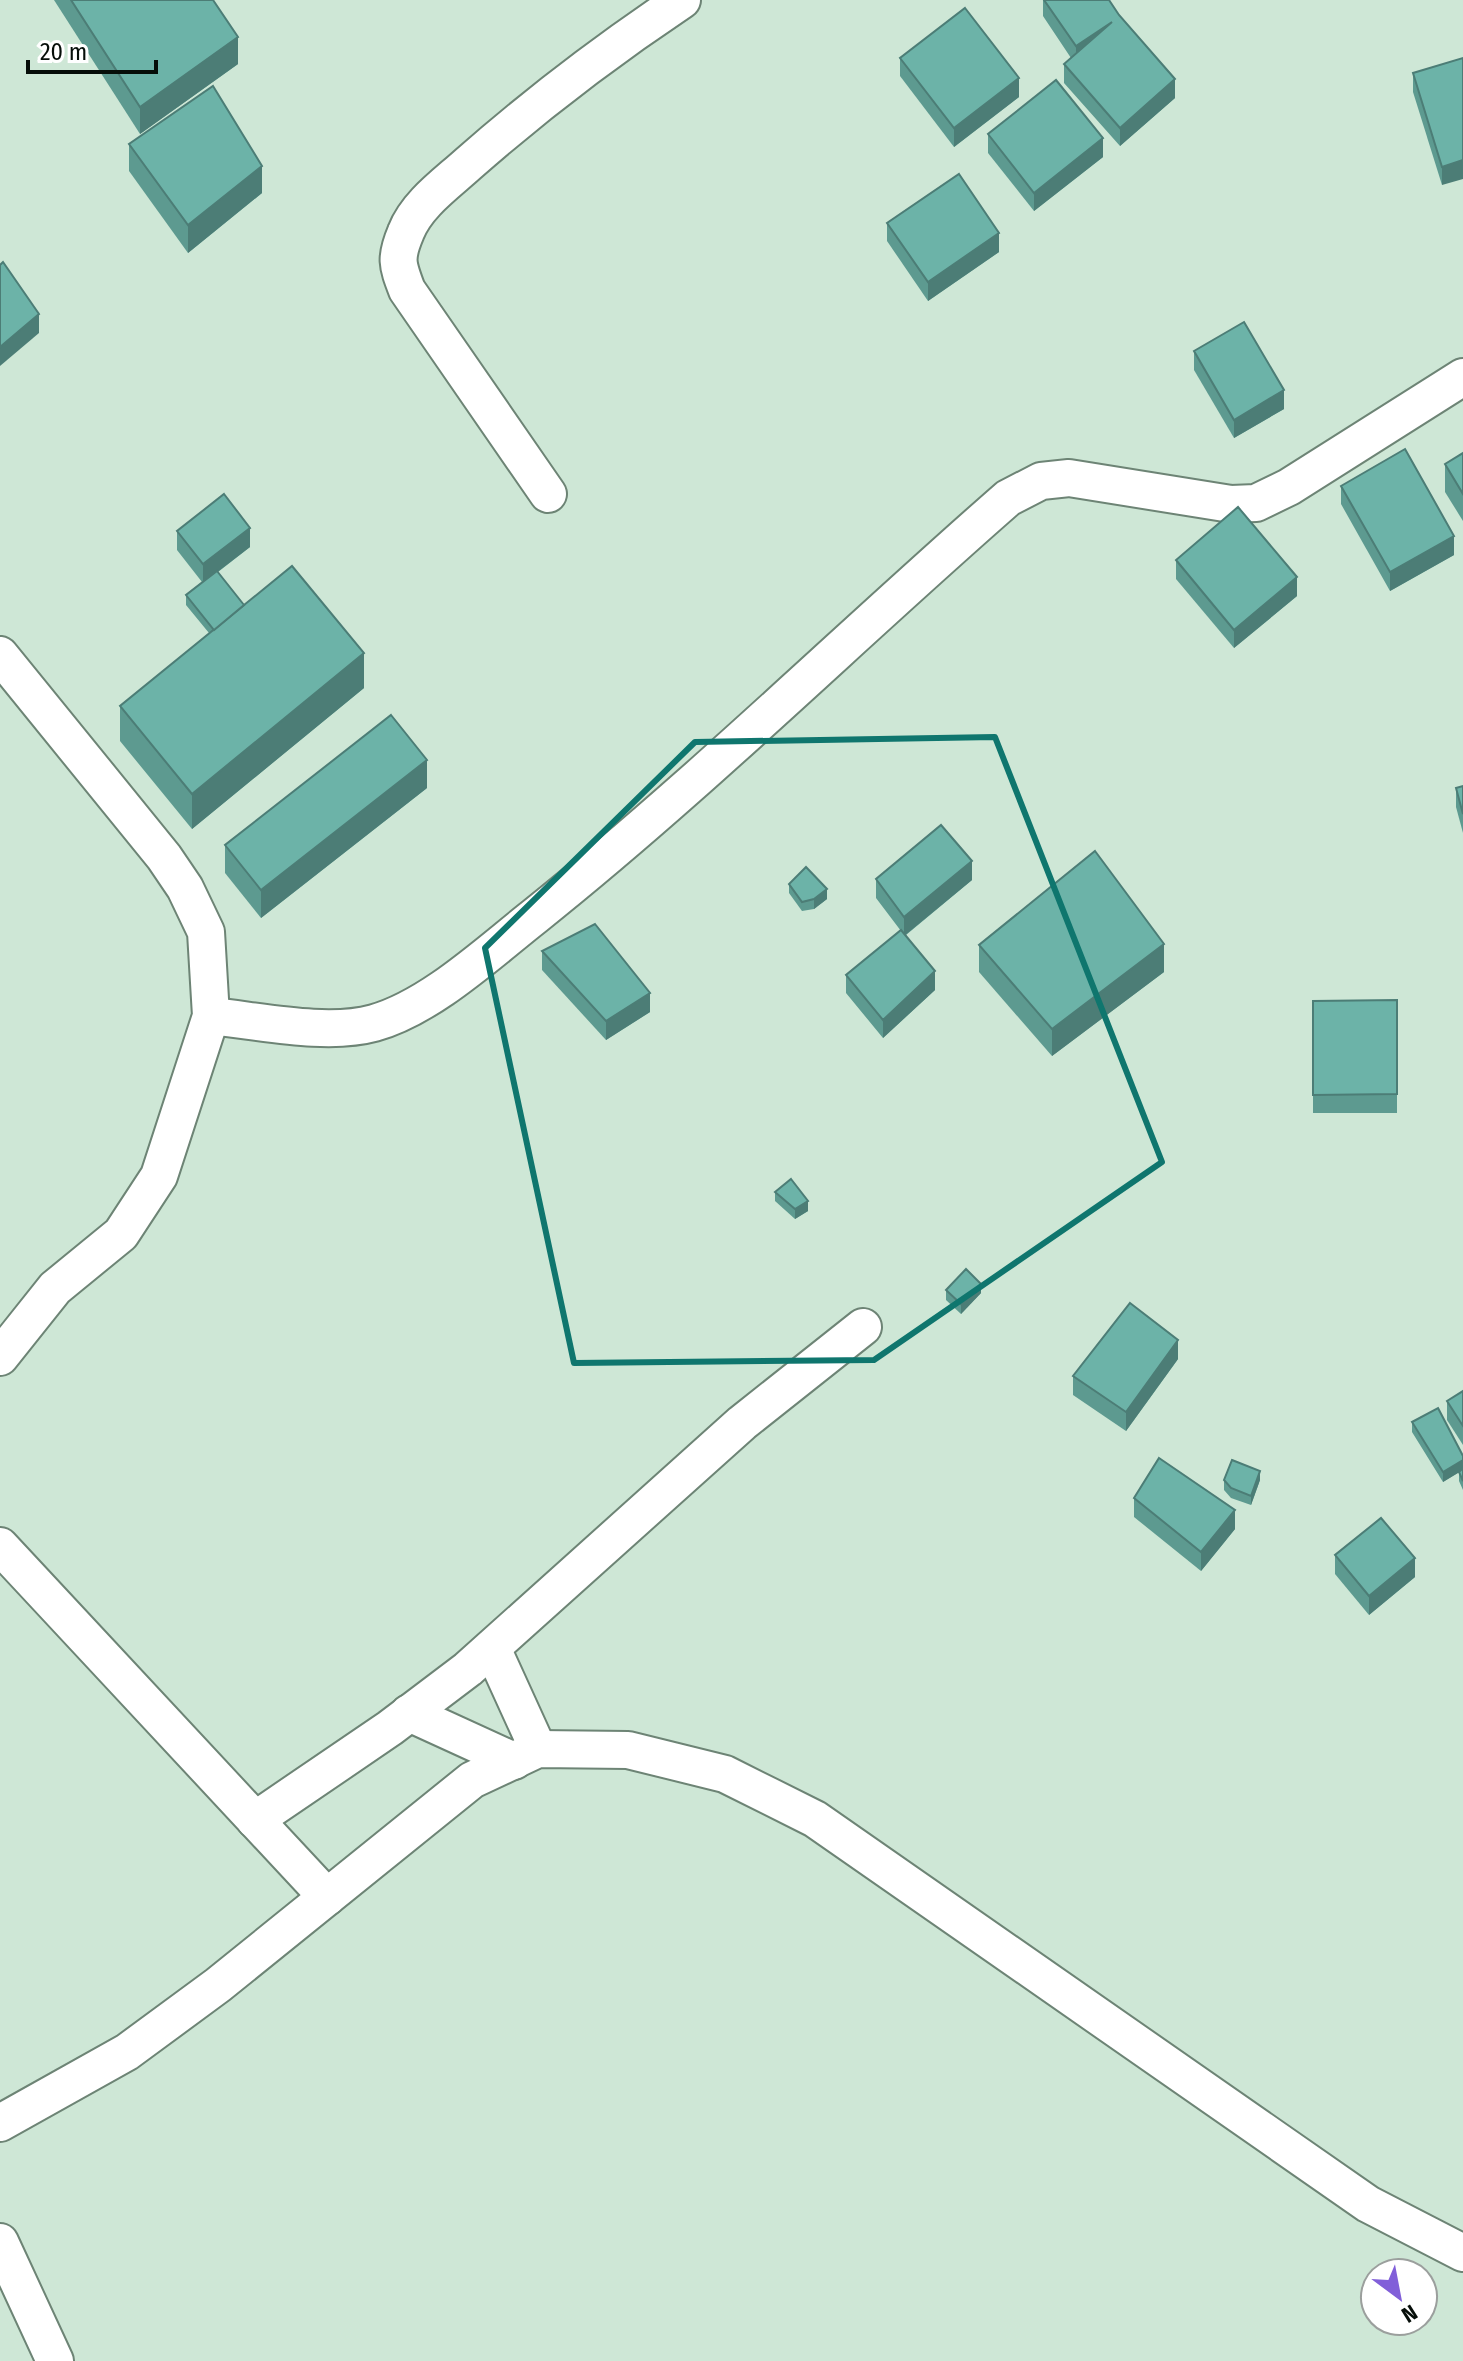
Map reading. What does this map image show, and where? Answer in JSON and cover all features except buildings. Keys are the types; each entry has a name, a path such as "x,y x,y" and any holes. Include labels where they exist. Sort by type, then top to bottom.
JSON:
{"street":[{"path":"548,494 407,290 396,263 407,229 430,198 524,115 632,33 682,0"},
{"path":"211,1016 331,1028 374,1023 425,1000 577,882 1008,498 1041,481 1069,478 1231,504 1256,503 1289,487 1463,377"},
{"path":"0,655 164,857 185,888 206,932 211,1016 159,1176 121,1234 55,1288 0,1357"},
{"path":"255,1820 409,1713 492,1648 742,1423 863,1327"},
{"path":"0,1546 327,1897"},
{"path":"492,1648 526,1755"},
{"path":"409,1713 526,1755"},
{"path":"0,2123 127,2052 218,1985 472,1780 526,1755 628,1750 725,1774 815,1819 1368,2204 1463,2253"},
{"path":"0,2242 55,2361"}],"highlighted area":[{"path":"995,737 1162,1162 874,1360 574,1363 485,948 695,742"}]}
